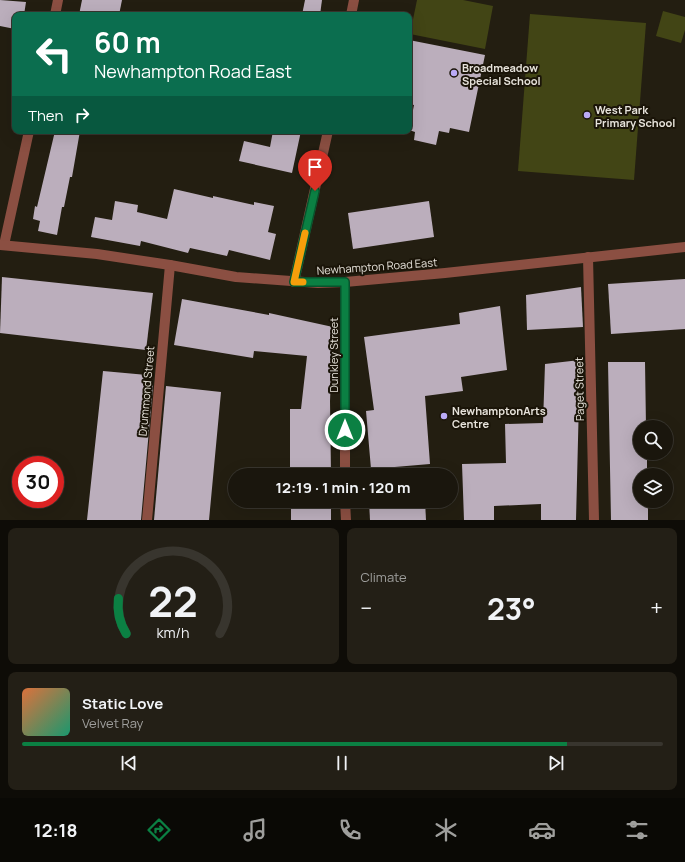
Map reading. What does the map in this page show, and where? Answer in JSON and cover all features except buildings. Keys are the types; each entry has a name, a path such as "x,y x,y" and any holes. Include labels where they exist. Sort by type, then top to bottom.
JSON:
{"street":[{"path":"56,12 58,0"},
{"path":"352,12 354,0"},
{"path":"2,245 28,134"},
{"path":"294,282 327,134"},
{"name":"Newhampton Road East","path":"2,245 97,254 170,264 236,277 294,282 345,282 685,247"},
{"name":"Paget Street","path":"588,257 594,520"},
{"name":"Drummond Street","path":"147,520 170,264"},
{"name":"Dunkley Street","path":"345,282 345,468"},
{"path":"345,508 346,520"}],"green space":[{"path":"417,0 463,0 493,6 485,49 412,34 412,24"},
{"path":"663,11 685,17 685,30 681,43 656,36"},
{"path":"530,14 646,23 634,180 518,171"}],"slow traffic":[{"path":"303,282 294,282 305,233"}],"place":[{"name":"Broadmeadow Special School","path":"454,73"},
{"name":"West Park Primary School","path":"587,115"},
{"name":"NewhamptonArts Centre","path":"444,416"}],"route":[{"path":"315,191 294,282 345,282 345,430"}]}
